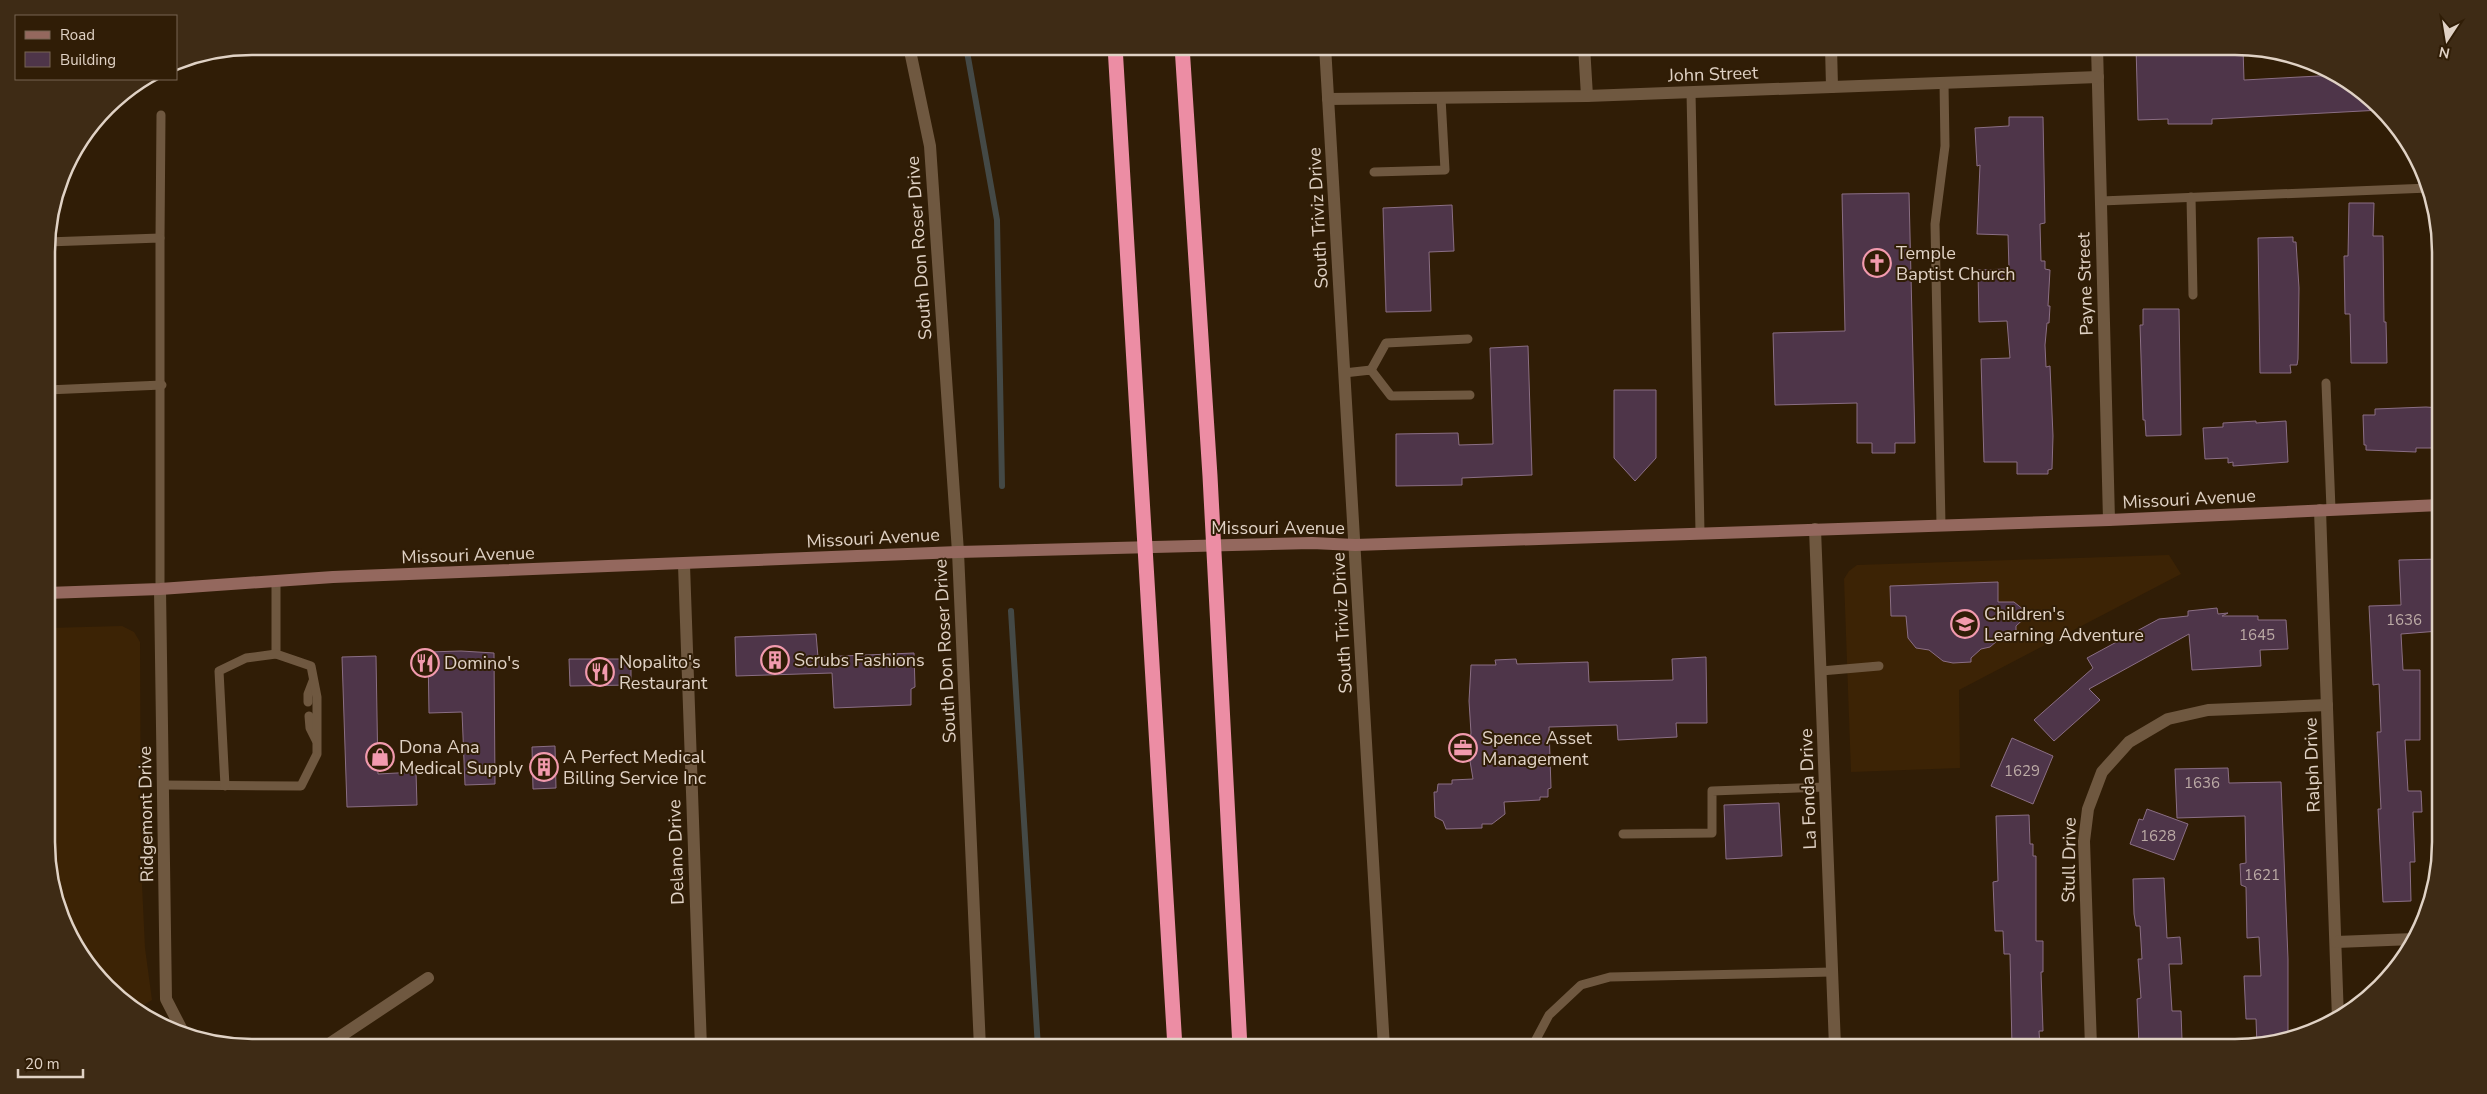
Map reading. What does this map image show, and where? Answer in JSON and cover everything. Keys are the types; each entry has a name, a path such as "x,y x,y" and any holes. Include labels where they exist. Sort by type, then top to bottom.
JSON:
{"highway":[{"path":"1116,55 1174,1039"},
{"path":"1183,55 1210,476 1240,1039"}],"main road":[{"name":"Missouri Avenue","path":"55,593 160,589 333,577 684,565 958,552 1312,543 1354,545 1700,532 2109,520 2326,509 2432,506"}],"street":[{"name":"South Don Roser Drive","path":"911,55 930,146 958,552 980,1039"},
{"name":"South Triviz Drive","path":"1326,55 1383,1039"},
{"path":"1585,55 1587,96"},
{"path":"1831,55 1832,87"},
{"name":"Payne Street","path":"2097,55 2109,520"},
{"name":"John Street","path":"1328,99 1587,96 2098,77"},
{"name":"Ralph Drive","path":"2326,509 2327,705 2338,1011"},
{"name":"La Fonda Drive","path":"1815,529 1835,1039"},
{"name":"Delano Drive","path":"684,565 701,1039"},
{"name":"Ridgemont Drive","path":"160,589 166,999 180,1025"},
{"name":"Stull Drive","path":"2091,1039 2084,841 2088,809 2102,772 2129,742 2168,719 2208,710 2327,705"},
{"path":"2336,942 2407,939"},
{"path":"336,1039 428,978"}],"lane":[{"path":"1941,525 1935,224 1945,146 1944,83"},
{"path":"1691,92 1700,532"},
{"path":"1374,172 1445,170 1441,98"},
{"path":"160,589 162,385 161,115"},
{"path":"2101,201 2422,188"},
{"path":"2191,197 2193,295"},
{"path":"55,242 160,238"},
{"path":"1371,370 1386,343 1468,338"},
{"path":"1344,372 1371,370"},
{"path":"1371,370 1391,396 1470,395"},
{"path":"2326,383 2326,509"},
{"path":"55,390 162,385"},
{"path":"276,582 276,654"},
{"path":"163,786 225,786 301,786 317,754 317,697 311,666 276,654 246,658 219,671 225,786"},
{"path":"1821,671 1879,666"},
{"path":"308,702 308,694 313,680"},
{"path":"310,716 310,728 317,742"},
{"path":"1624,834 1712,833 1712,791 1825,787"},
{"path":"1537,1039 1549,1015 1581,985 1610,977 1832,972"}],"shaded area":[{"path":"2169,555 2181,574 1959,690 1960,768 1851,772 1844,579 1849,571 1857,565"},
{"path":"122,626 134,632 140,642 141,863 145,948 152,1000 142,1006 104,972 88,952 70,918 59,881 55,855 55,628"}],"building":[{"path":"2136,55 2243,55 2244,80 2323,76 2345,88 2372,111 2212,119 2212,124 2168,124 2168,119 2138,120"},
{"path":"2009,117 2043,117 2045,223 2040,224 2041,261 2045,261 2045,269 2050,270 2049,323 2047,323 2045,345 2046,367 2050,366 2053,436 2052,469 2048,470 2048,474 2017,474 2017,462 1984,462 1981,359 2010,358 2007,321 1979,322 1978,270 2009,269 2008,235 1977,234 1980,165 1977,166 1975,128 2009,126"},
{"name":"Temple Baptist Church","path":"1909,193 1915,443 1895,443 1895,453 1872,453 1872,443 1857,443 1857,403 1775,405 1773,333 1845,331 1842,194"},
{"path":"2349,203 2374,203 2373,236 2383,236 2384,322 2386,322 2387,363 2351,363 2350,314 2345,314 2344,256 2348,256"},
{"path":"1452,205 1454,251 1429,252 1431,311 1386,312 1383,208"},
{"path":"2293,237 2293,242 2296,242 2299,288 2297,365 2290,365 2291,373 2260,373 2258,238"},
{"path":"2143,309 2179,309 2181,435 2146,436 2145,420 2143,420 2140,325 2143,325"},
{"path":"1528,346 1532,475 1462,478 1462,485 1396,486 1396,434 1458,433 1459,445 1493,444 1490,348"},
{"path":"1614,390 1656,390 1656,458 1635,481 1614,458"},
{"path":"2432,407 2432,448 2416,448 2416,452 2366,450 2366,445 2364,445 2363,415 2375,415 2375,409"},
{"path":"2256,421 2256,423 2286,421 2288,462 2233,466 2233,462 2228,463 2228,458 2205,459 2203,428 2223,427 2223,423"},
{"path":"2432,559 2432,632 2401,634 2403,670 2420,670 2420,740 2405,740 2408,791 2421,791 2422,812 2413,812 2415,862 2410,862 2411,901 2383,902 2378,809 2381,809 2377,732 2381,732 2379,684 2373,685 2369,606 2401,605 2399,560"},
{"name":"Children's Learning Adventure","path":"1998,582 1998,602 2014,602 2029,614 2016,626 2016,633 2007,633 2007,641 1997,641 1990,647 1981,649 1971,658 1971,662 1953,663 1943,661 1929,650 1916,648 1908,638 1906,616 1891,616 1890,586"},
{"path":"2217,608 2218,614 2228,613 2222,616 2258,616 2258,620 2286,620 2288,649 2260,650 2261,666 2192,670 2189,634 2089,689 2100,700 2054,741 2034,720 2093,668 2087,658 2159,619 2188,616 2188,611"},
{"path":"816,634 818,657 914,653 915,687 911,689 911,705 834,708 832,673 736,676 735,637"},
{"path":"428,652 494,653 495,784 465,785 462,712 429,713"},
{"path":"376,656 378,774 416,772 417,805 347,807 342,657"},
{"path":"1706,657 1707,723 1676,723 1677,737 1618,740 1617,725 1549,727 1551,788 1548,789 1548,797 1540,797 1540,800 1504,802 1505,814 1492,824 1482,824 1482,828 1446,829 1443,821 1435,817 1434,792 1437,792 1438,784 1452,784 1452,780 1473,779 1468,749 1471,733 1469,701 1471,665 1496,665 1495,660 1516,659 1517,664 1588,662 1589,682 1673,680 1672,659"},
{"name":"Nopalito's Restaurant","path":"569,659 631,659 631,685 570,686"},
{"path":"2012,738 2053,756 2033,804 1991,786"},
{"name":"A Perfect Medical Billing Service Inc","path":"555,746 556,788 533,789 532,747"},
{"path":"2228,768 2229,783 2281,782 2288,959 2288,1032 2257,1038 2256,1019 2246,1019 2244,976 2261,976 2259,937 2247,938 2246,887 2241,885 2240,864 2246,863 2245,816 2177,818 2175,769"},
{"path":"1779,803 1782,856 1726,859 1724,805"},
{"path":"2147,809 2188,824 2174,860 2130,844 2139,819 2143,820"},
{"path":"2029,815 2030,844 2033,844 2033,856 2036,856 2036,941 2043,941 2043,972 2041,972 2043,1031 2039,1031 2040,1039 2012,1039 2010,954 2004,954 2003,931 1995,931 1993,882 1998,881 1996,816"},
{"path":"2164,878 2167,938 2180,937 2182,964 2169,964 2172,1011 2181,1011 2182,1039 2139,1039 2137,999 2141,998 2138,959 2142,959 2140,926 2136,926 2134,914 2133,879"}],"waterway":[{"path":"968,55 997,220 1002,486"},
{"path":"1011,611 1037,1039"}],"place":[{"name":"Temple Baptist Church","path":"1877,263"},
{"name":"Children's Learning Adventure","path":"1965,624"},
{"name":"Scrubs Fashions","path":"775,660"},
{"name":"Domino's","path":"425,663"},
{"name":"Nopalito's Restaurant","path":"600,672"},
{"name":"Spence Asset Management","path":"1463,748"},
{"name":"Dona Ana Medical Supply","path":"380,757"},
{"name":"A Perfect Medical Billing Service Inc","path":"544,767"}]}
